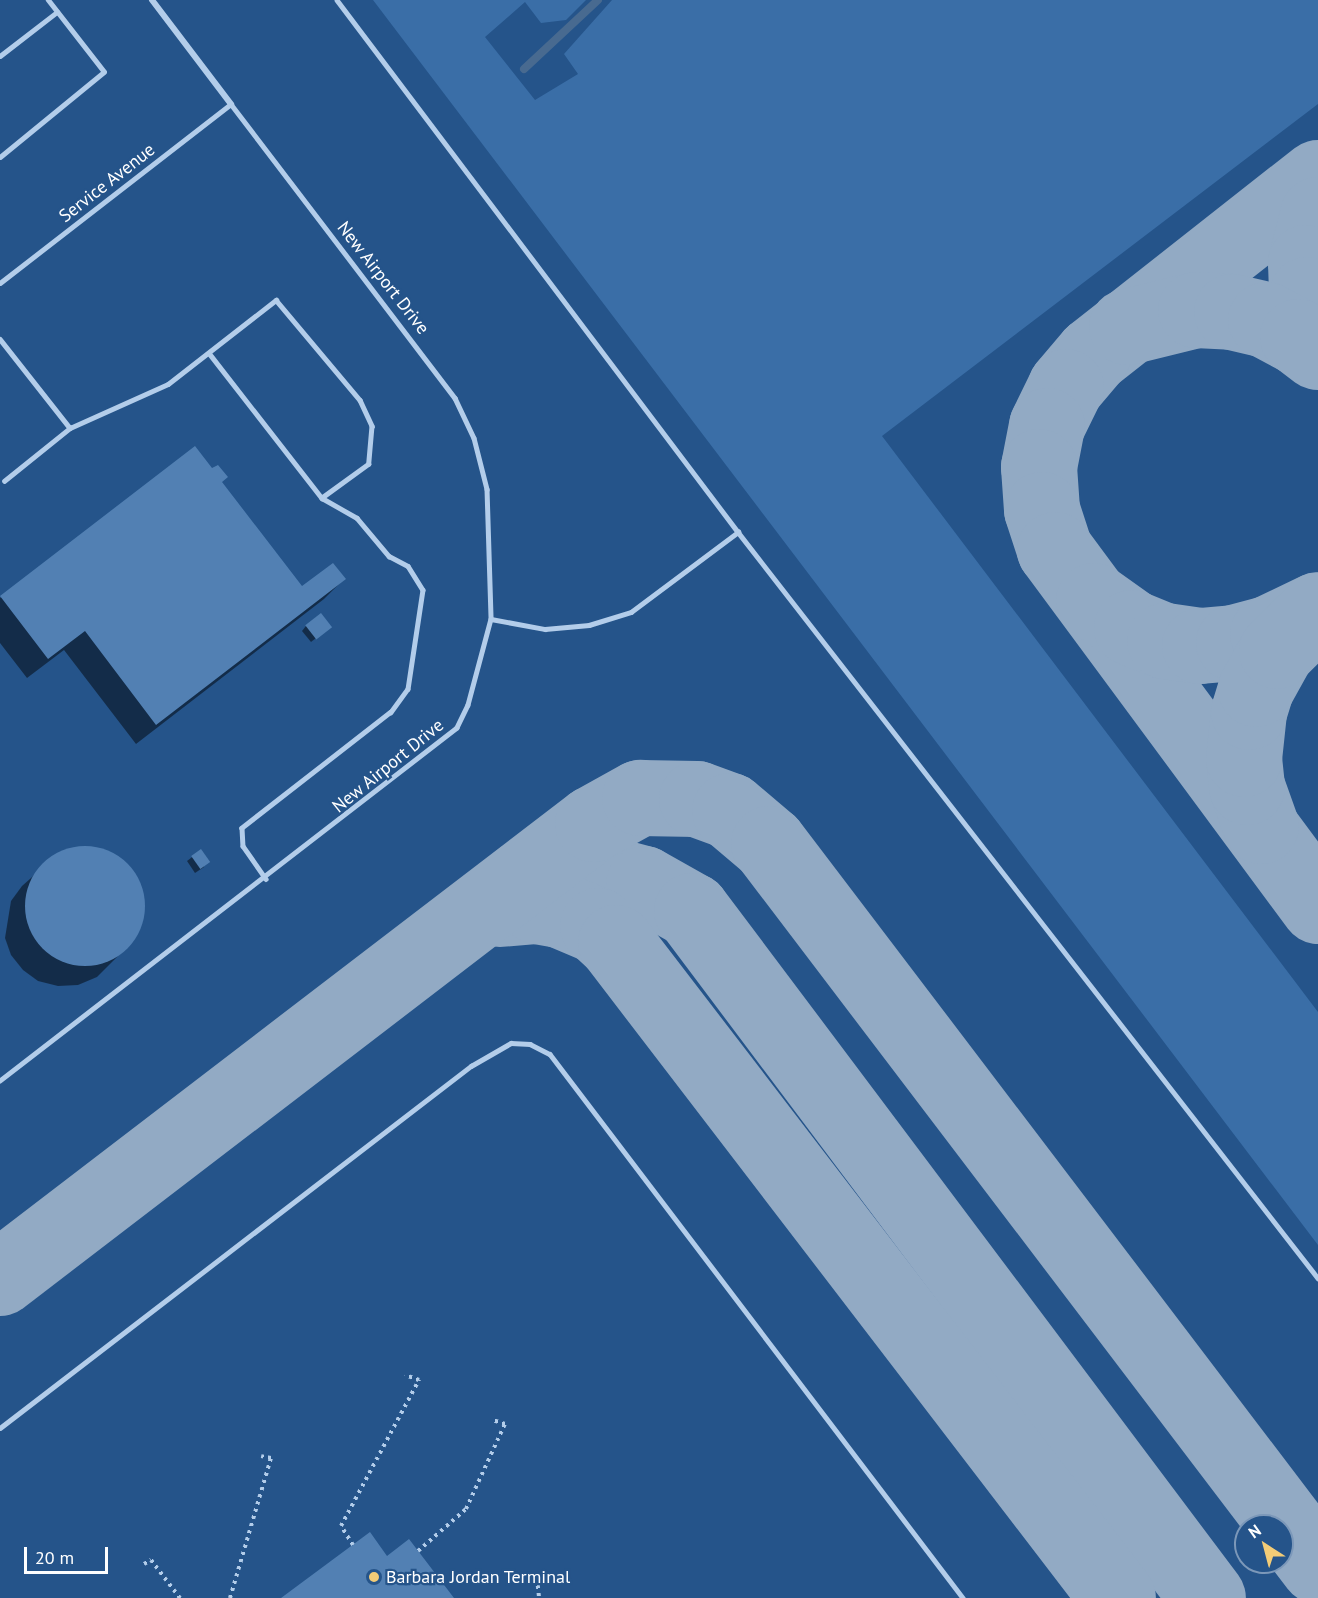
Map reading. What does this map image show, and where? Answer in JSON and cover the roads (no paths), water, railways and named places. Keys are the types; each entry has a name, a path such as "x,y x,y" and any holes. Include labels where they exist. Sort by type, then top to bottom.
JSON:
{"street":[{"path":"152,0 231,104"}],"lane":[{"path":"0,157 104,72 48,0"},
{"path":"337,0 738,532 1318,1278"},
{"path":"0,56 57,12"},
{"name":"Service Avenue","path":"0,283 231,104"},
{"name":"New Airport Drive","path":"0,1081 266,879 457,728 468,705 491,619 487,489 474,438 455,398 231,104"},
{"path":"4,481 70,428 168,384 276,300 360,400 372,426 369,464 322,498"},
{"path":"0,339 70,428"},
{"path":"209,353 322,498 357,518 389,556 408,566 423,590 408,689 391,712 242,828 243,846 266,879"},
{"path":"491,619 545,629 589,625 631,612 738,532"},
{"path":"0,1428 471,1066 511,1043 530,1044 550,1054 963,1598"}],"waterway":[{"path":"524,69 598,0"}],"place":[{"name":"Barbara Jordan Terminal","path":"374,1577"}]}
